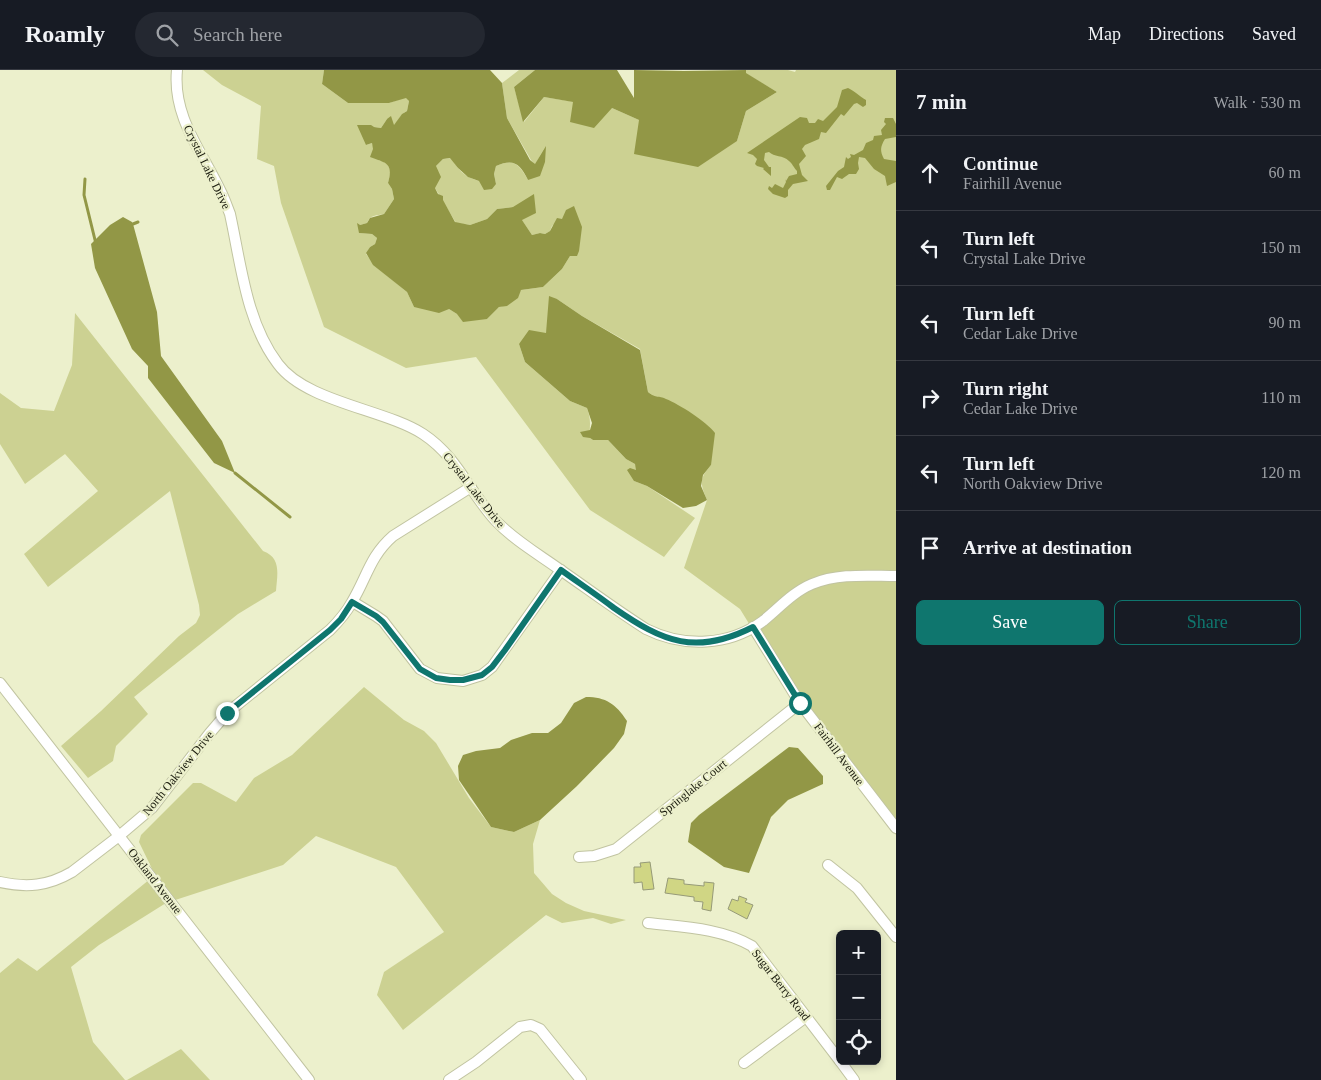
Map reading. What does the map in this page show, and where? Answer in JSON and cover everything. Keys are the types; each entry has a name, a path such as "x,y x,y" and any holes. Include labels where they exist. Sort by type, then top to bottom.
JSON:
{"street":[{"name":"Crystal Lake Drive","path":"177,70 178,100 184,122 225,201 230,214 249,300 261,338 279,366 293,379 312,390 399,422 422,433 447,454 489,513 501,526 634,622 664,637 692,642 713,641 733,636 753,627 811,584 845,576 896,576"},
{"name":"North Oakview Drive","path":"0,882 29,886 52,882 72,872 119,836 152,808 227,713 341,619 381,546 393,536 471,487"},
{"path":"352,602 383,622 420,669 436,678 463,680 482,675 492,667 561,570"},
{"name":"Fairhill Avenue","path":"753,627 800,703 896,828"},
{"name":"Oakland Avenue","path":"0,683 309,1080"},
{"name":"Springlake Court","path":"579,857 594,856 616,849 800,703"},
{"path":"828,866 857,888 896,937"},
{"name":"Sugar Berry Road","path":"648,923 725,934 740,939 752,946 836,1056"},
{"path":"744,1063 806,1017"},
{"path":"449,1080 476,1062 520,1027 531,1025 540,1029 581,1080"},
{"name":"Sugar Berry Road","path":"843,1065 854,1080"}],"shaded area":[{"path":"203,70 324,70 322,84 348,103 389,103 406,97 409,101 407,111 401,115 394,126 387,119 381,128 374,127 366,145 372,143 378,160 388,165 390,174 388,183 392,189 394,199 384,214 376,215 367,223 360,225 359,233 372,234 377,238 375,244 370,247 366,254 374,265 407,292 414,307 449,309 457,314 487,319 499,307 507,305 521,290 543,287 562,269 570,256 562,219 545,234 532,235 513,207 497,209 487,219 470,225 456,223 435,188 436,166 443,159 451,158 462,172 470,178 480,181 496,184 494,174 496,166 507,163 519,166 528,180 545,147 535,165 507,118 502,83 519,70 535,70 514,87 524,122 544,97 612,108 639,120 737,141 746,111 777,92 745,73 746,70 788,70 795,72 796,70 896,70 896,835 810,723 740,609 684,568 707,500 702,481 704,474 711,465 656,398 648,392 640,349 582,316 557,299 546,333 519,344 525,362 570,401 587,408 590,420 590,438 593,440 608,440 626,459 635,464 637,468 634,481 647,486 695,518 664,557 590,510 476,357 406,368 324,327 281,203 274,166 257,159 261,106 222,85"},
{"path":"324,70 490,70 502,83 507,118 530,160 535,164 546,146 545,162 540,176 528,180 516,164 502,164 496,166 494,174 496,184 492,189 484,190 479,181 468,177 450,158 443,159 436,166 441,177 435,188 438,194 443,196 443,200 455,222 470,225 487,219 497,209 513,207 534,194 536,213 522,220 532,235 545,234 550,231 557,218 562,219 566,210 574,206 582,227 577,256 570,256 562,269 543,287 521,290 518,298 507,306 499,307 487,319 463,322 457,314 449,309 439,313 414,307 407,292 373,265 366,253 375,244 377,238 372,234 359,233 357,223 360,225 367,223 370,218 384,214 394,199 392,189 388,183 390,176 389,167 384,162 370,157 373,149 372,143 366,145 357,125 371,125 381,128 391,116 394,125 402,114 407,111 409,101 406,98 389,103 348,103 322,84"},
{"path":"535,70 617,70 634,98 634,70 746,70 746,73 777,92 746,111 737,141 698,167 634,154 639,120 612,108 594,128 570,122 573,102 544,97 523,122 514,87"},
{"path":"848,88 866,100 866,105 863,107 857,103 854,104 844,116 841,114 826,133 821,132 819,139 805,145 802,149 806,156 799,164 802,175 808,181 793,184 788,190 788,196 785,198 773,194 768,189 769,186 772,188 775,184 783,188 786,182 785,179 786,181 789,176 797,174 797,171 787,159 769,152 765,153 764,160 771,167 771,176 764,168 755,164 757,159 753,155 747,153 800,117 807,118 809,123 815,123 818,119 823,121 837,107 842,90"},
{"path":"885,118 893,118 896,124 896,137 885,139 881,149 884,159 896,161 896,182 887,186 885,176 874,169 865,158 859,157 859,169 856,174 849,174 842,179 837,177 830,190 827,190 826,186 838,171 844,167 846,157 848,159 851,157 850,154 854,155 863,150 866,143 873,140 874,136 882,135 881,130 886,124 884,122"},
{"path":"123,217 133,224 157,312 161,356 222,441 235,473 214,463 148,378 148,366 132,349 95,268 91,244 110,225"},
{"path":"549,296 557,299 640,350 648,392 672,401 706,424 715,433 711,465 703,475 701,486 707,500 696,506 683,508 647,486 634,481 627,470 630,468 636,470 635,464 626,459 608,440 593,440 583,437 580,432 590,430 592,423 587,408 570,401 525,362 519,344 529,330 546,333"},
{"path":"75,313 263,551 273,558 277,568 276,591 238,614 134,697 148,714 116,746 113,761 88,778 61,746 101,711 179,636 196,623 200,615 170,491 48,587 24,554 98,491 65,454 25,484 0,444 0,393 21,408 54,411 72,365"},
{"path":"364,687 404,720 424,731 436,743 469,798 491,827 514,832 540,820 533,844 534,873 552,894 584,911 626,920 611,924 593,918 562,923 546,915 403,1030 377,995 384,972 444,932 396,867 316,836 283,865 166,903 99,945 71,967 93,1042 125,1080 0,1080 0,973 18,958 37,971 155,875 139,842 141,835 193,783 201,783 236,802 254,778 292,755"},
{"path":"586,697 605,700 619,710 627,721 624,734 614,748 540,820 514,832 491,827 459,780 458,766 463,755 476,751 500,748 511,740 532,733 548,733 561,723 574,703"},
{"path":"789,747 798,748 823,776 823,784 788,800 771,817 749,873 724,867 688,842 691,823 699,815"},
{"path":"181,1049 210,1080 127,1080"}],"building":[{"path":"650,862 654,889 643,890 642,882 634,883 634,867 641,867 640,863"},
{"path":"668,878 684,880 684,884 704,886 704,882 714,883 711,911 702,909 703,902 694,901 694,897 665,893"},
{"path":"739,896 747,899 745,902 753,905 747,919 728,909 732,899 738,901"}],"waterway":[{"path":"85,179 84,195 96,244"},
{"path":"133,224 138,222"},
{"path":"235,473 290,517"}],"route":[{"path":"227,713 330,630 341,619 352,602 383,622 420,669 436,678 463,680 482,675 492,667 505,650 561,570 634,622 664,637 692,642 713,641 742,633 753,627 800,703"}]}
